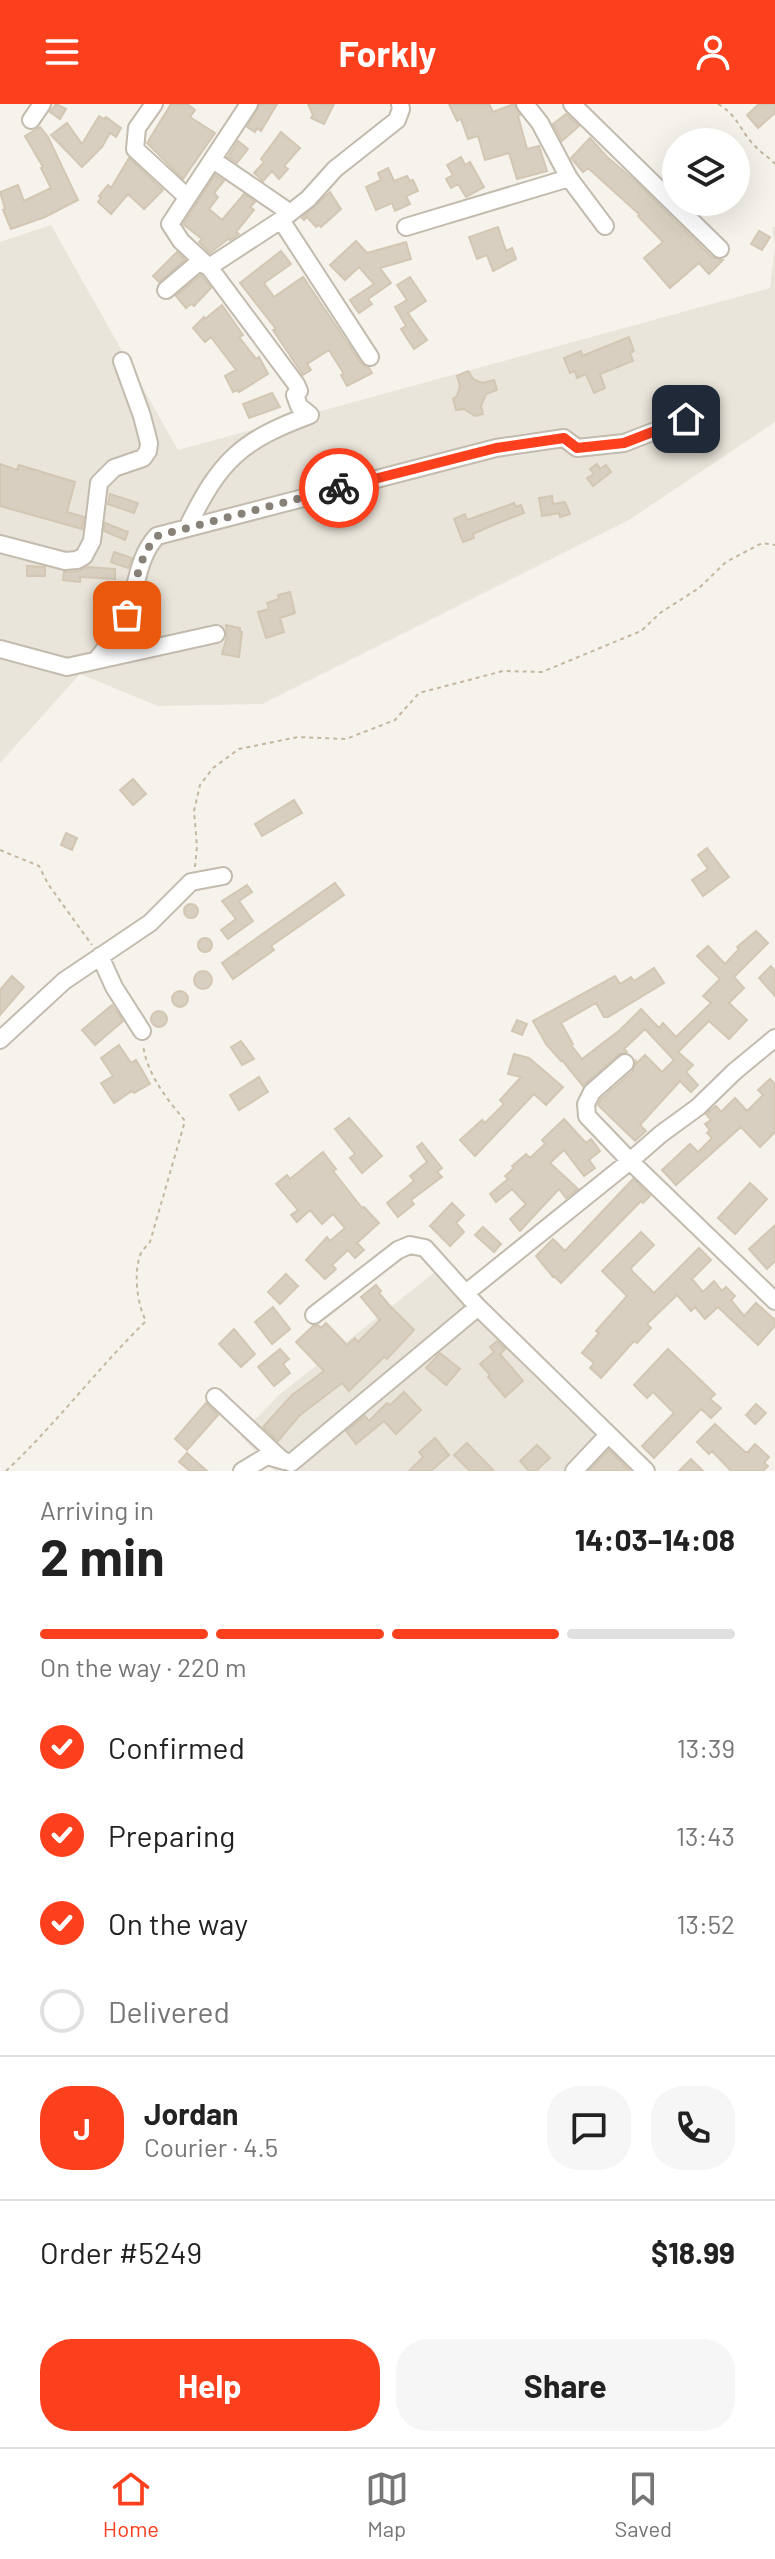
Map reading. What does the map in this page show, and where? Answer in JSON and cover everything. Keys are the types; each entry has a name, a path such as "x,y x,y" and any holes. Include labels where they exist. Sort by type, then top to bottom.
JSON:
{"street":[{"path":"31,120 42,104"},
{"path":"154,104 137,128 135,149 186,196"},
{"path":"188,526 208,490 237,453 272,429 310,415 299,406 295,395 299,391 296,384 209,267 170,226 186,196 249,104"},
{"path":"209,267 308,199 335,169 397,120 400,104"},
{"path":"525,104 540,123 569,178 605,226"},
{"path":"572,104 720,249"},
{"path":"213,160 285,216 370,357"},
{"path":"406,227 569,178"},
{"path":"166,290 199,262 209,267"},
{"path":"0,544 65,561 84,556 92,541 99,483 114,468 143,458 148,451 142,416 122,361"},
{"path":"97,659 127,615 139,569 157,536 496,448 564,438 577,448 624,443 686,419"},
{"path":"0,649 67,667 216,634"},
{"path":"0,1040 64,981 141,931 191,882 223,876"},
{"path":"100,956 114,987 142,1031"},
{"path":"466,1293 711,1096 775,1038"},
{"path":"625,1063 588,1097 586,1111 592,1123 775,1301"},
{"path":"314,1315 398,1250 410,1245 425,1248 478,1307 646,1471"},
{"path":"290,1464 478,1307"},
{"path":"215,1397 290,1464"},
{"path":"574,1471 608,1435"},
{"path":"242,1471 267,1456 290,1464"}],"path":[{"path":"718,104 732,112 755,147 775,164"},
{"path":"184,891 194,878 197,846 194,811 200,785 213,768 239,749 298,737 346,739 395,720 419,693 503,671 542,672 641,631 660,613 699,588 726,562 762,543 775,545"},
{"path":"0,850 39,866 48,884 100,956"},
{"path":"6,1471 146,1321 140,1310 137,1278 141,1254 150,1242 185,1121 151,1072 144,1053 142,1031"}],"shaded area":[{"path":"51,225 178,450 770,288 775,247 775,422 629,520 262,704 158,706 80,674 0,763 0,242"},
{"path":"444,1265 650,1471 275,1471 240,1435 280,1394"}],"building":[{"path":"56,104 66,109 60,119 50,112"},
{"path":"171,104 187,104 195,110 190,117 215,133 183,179 147,143"},
{"path":"260,104 277,104 261,131 257,128 255,132 247,127"},
{"path":"308,104 334,104 324,124 311,118 313,115"},
{"path":"449,104 489,104 493,112 514,104 520,115 527,149 539,146 547,171 517,179 509,153 485,160 478,136 468,139 461,119 457,121"},
{"path":"759,104 775,104 775,113 758,128 747,115"},
{"path":"566,114 579,126 562,141 553,124"},
{"path":"99,116 106,117 121,128 116,137 110,133 102,147 82,167 51,135 67,123 82,144"},
{"path":"40,127 48,137 78,200 45,217 11,229 0,192 18,185 24,201 51,188 25,136"},
{"path":"281,132 300,148 284,166 288,169 279,179 272,171 263,181 254,173"},
{"path":"590,138 662,208 662,216 670,216 712,257 723,260 709,274 699,263 670,288 644,258 663,242 640,215 588,168 583,172 571,158"},
{"path":"238,141 248,149 237,163 228,157"},
{"path":"461,157 465,165 470,162 484,187 466,197 458,184 451,188 446,179 453,175 447,165"},
{"path":"129,158 163,190 144,209 128,194 111,214 98,202 99,196 108,185 111,188"},
{"path":"388,168 394,181 407,176 410,181 413,180 418,191 406,196 410,204 395,211 392,203 376,210 366,187 381,180 378,173"},
{"path":"215,175 224,181 214,193 218,197 209,209 222,220 244,194 255,202 250,207 254,210 236,232 239,234 210,253 199,242 202,239 183,224"},
{"path":"330,192 341,209 321,227 316,227 307,217 302,218"},
{"path":"498,227 506,251 512,248 516,259 493,271 487,255 477,259 469,237"},
{"path":"759,231 770,237 762,250 751,244"},
{"path":"356,241 367,253 406,242 411,259 380,268 391,283 368,299 372,304 359,313 350,300 374,284 359,267 345,280 330,265"},
{"path":"281,251 291,264 264,283 274,297 303,277 361,363 372,373 347,386 341,375 344,374 329,350 307,364 311,370 303,375 273,330 276,329 240,283"},
{"path":"177,252 185,260 159,282 153,276"},
{"path":"201,275 211,288 194,306 191,304 186,308 176,296"},
{"path":"410,277 426,301 408,313 427,340 414,349 401,329 406,326 395,307 407,300 397,285"},
{"path":"222,305 243,335 239,337 256,359 259,357 268,374 239,392 233,392 225,376 236,370 211,337 205,342 193,328"},
{"path":"629,337 634,351 630,353 633,361 600,374 605,388 594,393 586,374 577,378 575,371 570,373 564,358 581,351 582,356"},
{"path":"468,371 473,379 482,383 494,380 497,390 486,394 481,406 483,414 475,416 464,409 456,410 453,399 460,386 457,376"},
{"path":"272,393 280,407 249,418 243,404"},
{"path":"0,464 17,470 19,465 75,482 67,512 84,517 82,529 0,506"},
{"path":"597,464 600,469 606,465 611,472 593,486 587,478 594,474 590,469"},
{"path":"110,494 138,503 134,513 108,504"},
{"path":"552,496 553,504 565,502 570,514 542,516 539,498"},
{"path":"514,503 516,507 521,505 524,513 473,534 474,538 463,542 454,519 465,514 467,520"},
{"path":"105,523 128,532 125,540 104,531"},
{"path":"114,552 132,558 128,568 111,562"},
{"path":"27,566 45,567 45,576 27,576"},
{"path":"86,567 115,569 115,579 80,577 80,582 63,580 64,572"},
{"path":"290,592 295,613 280,618 284,632 266,638 258,612 269,609 267,603 279,599 278,595"},
{"path":"226,625 240,628 242,632 239,657 222,654 227,637"},
{"path":"133,779 146,794 133,805 120,790"},
{"path":"294,800 302,813 262,836 255,824"},
{"path":"66,833 77,838 72,850 61,845"},
{"path":"707,848 729,877 703,896 692,880 708,869 698,855"},
{"path":"335,883 344,895 271,946 274,950 233,979 222,963 236,953 239,955 237,952"},
{"path":"247,885 252,892 239,901 253,921 228,939 221,930 236,919 222,901"},
{"path":"191,904 198,911 191,918 184,911"},
{"path":"756,931 768,943 734,977 744,988 729,1003 747,1020 729,1039 709,1021 678,1052 693,1065 686,1072 698,1085 691,1092 680,1081 640,1125 646,1131 635,1141 598,1105 633,1071 636,1061 645,1055 662,1072 674,1060 645,1029 624,1049 627,1052 618,1055 583,1086 546,1044 533,1021 615,976 620,984 631,977 634,981 654,968 664,983 608,1017 604,1017 596,1003 561,1023 571,1045 582,1059 620,1030 641,1009 659,1028 663,1023 676,1037 711,1003 703,996 720,979 697,956 708,946 725,964 739,949 737,947"},
{"path":"205,938 212,945 205,952 198,945"},
{"path":"771,966 775,971 775,996 759,978"},
{"path":"203,971 212,980 203,989 194,980"},
{"path":"12,976 24,987 0,1015 0,990"},
{"path":"180,991 188,999 180,1007 172,999"},
{"path":"112,1005 123,1021 95,1045 82,1030"},
{"path":"156,1011 162,1011 167,1019 165,1025 156,1027 151,1022 151,1016"},
{"path":"517,1020 527,1024 522,1035 512,1031"},
{"path":"241,1041 254,1059 242,1065 231,1047"},
{"path":"119,1045 131,1063 136,1060 150,1084 114,1103 101,1083 113,1076 101,1058"},
{"path":"514,1054 529,1058 563,1087 546,1105 534,1094 475,1156 460,1140 482,1120 485,1123 504,1104 500,1100 521,1077 508,1074"},
{"path":"259,1077 268,1092 239,1110 230,1095"},
{"path":"770,1079 775,1084 775,1132 760,1147 741,1127 676,1185 662,1170 690,1144 698,1152 712,1138 707,1133 710,1130 705,1124 711,1120 706,1114 716,1106 721,1112 735,1098 747,1111 763,1095 758,1090"},
{"path":"349,1118 382,1156 362,1173 350,1158 355,1154 335,1129"},
{"path":"564,1119 586,1143 591,1139 600,1151 589,1160 595,1168 584,1176 564,1150 550,1163 578,1189 566,1198 559,1189 520,1231 510,1219 526,1204 512,1189 496,1202 490,1194 508,1179 505,1176 514,1168 512,1166 526,1154 530,1158 545,1144 542,1140"},
{"path":"422,1143 442,1168 437,1172 442,1177 411,1200 414,1204 398,1217 387,1203 414,1181 410,1176 427,1162 417,1147"},
{"path":"323,1152 336,1169 333,1171 362,1208 379,1223 357,1243 364,1250 355,1258 348,1250 332,1265 336,1269 325,1279 306,1260 327,1237 330,1241 345,1228 333,1214 322,1224 310,1210 297,1222 291,1215 298,1210 276,1184 287,1175 290,1179"},
{"path":"633,1179 650,1196 643,1203 641,1201 561,1283 553,1277 536,1256 553,1239 565,1251"},
{"path":"750,1183 767,1199 735,1234 718,1218"},
{"path":"452,1203 464,1215 456,1223 464,1232 450,1246 430,1226"},
{"path":"775,1225 775,1261 767,1269 749,1249"},
{"path":"483,1227 501,1244 494,1252 475,1235"},
{"path":"641,1232 654,1245 631,1268 654,1293 699,1248 711,1260 692,1279 703,1292 714,1281 722,1291 726,1287 735,1296 731,1300 744,1316 756,1303 775,1320 775,1326 758,1345 718,1307 705,1319 695,1307 691,1311 677,1295 647,1324 651,1328 637,1343 634,1341 601,1378 590,1368 594,1363 582,1353 599,1333 596,1331 627,1296 602,1271"},
{"path":"286,1274 298,1286 280,1304 268,1292"},
{"path":"376,1285 381,1291 379,1293 414,1330 387,1359 384,1357 349,1391 342,1383 299,1416 278,1441 263,1427 292,1395 324,1371 296,1342 313,1326 321,1328 326,1323 347,1345 355,1338 358,1342 380,1320 361,1297"},
{"path":"273,1307 290,1329 272,1344 255,1322"},
{"path":"234,1329 255,1354 241,1367 219,1344"},
{"path":"497,1341 505,1349 500,1354 523,1381 505,1397 480,1364 494,1352 490,1347"},
{"path":"280,1349 289,1359 283,1364 290,1373 274,1386 258,1367"},
{"path":"668,1349 715,1394 710,1399 721,1408 711,1418 701,1409 654,1458 642,1446 674,1413 653,1392 647,1398 634,1385"},
{"path":"440,1353 460,1369 446,1385 426,1368"},
{"path":"404,1392 421,1410 396,1434 384,1421 356,1444 346,1431 365,1416 369,1421"},
{"path":"206,1403 218,1415 187,1450 175,1439"},
{"path":"756,1404 766,1413 755,1424 746,1415"},
{"path":"715,1424 745,1452 755,1444 769,1457 764,1463 768,1466 763,1471 731,1471 712,1451 709,1454 697,1442"},
{"path":"435,1438 449,1455 431,1471 409,1471 423,1457 419,1452"},
{"path":"467,1443 494,1471 470,1471 454,1455"},
{"path":"537,1445 550,1458 536,1471 529,1471 520,1461"},
{"path":"609,1450 630,1471 589,1471"},
{"path":"187,1453 207,1471 190,1471 179,1462"},
{"path":"691,1459 703,1471 679,1471"}],"way so far":[{"path":"127,615 139,569 157,536 339,488"}],"route":[{"path":"339,488 496,448 564,438 577,448 624,443 686,419"}]}
